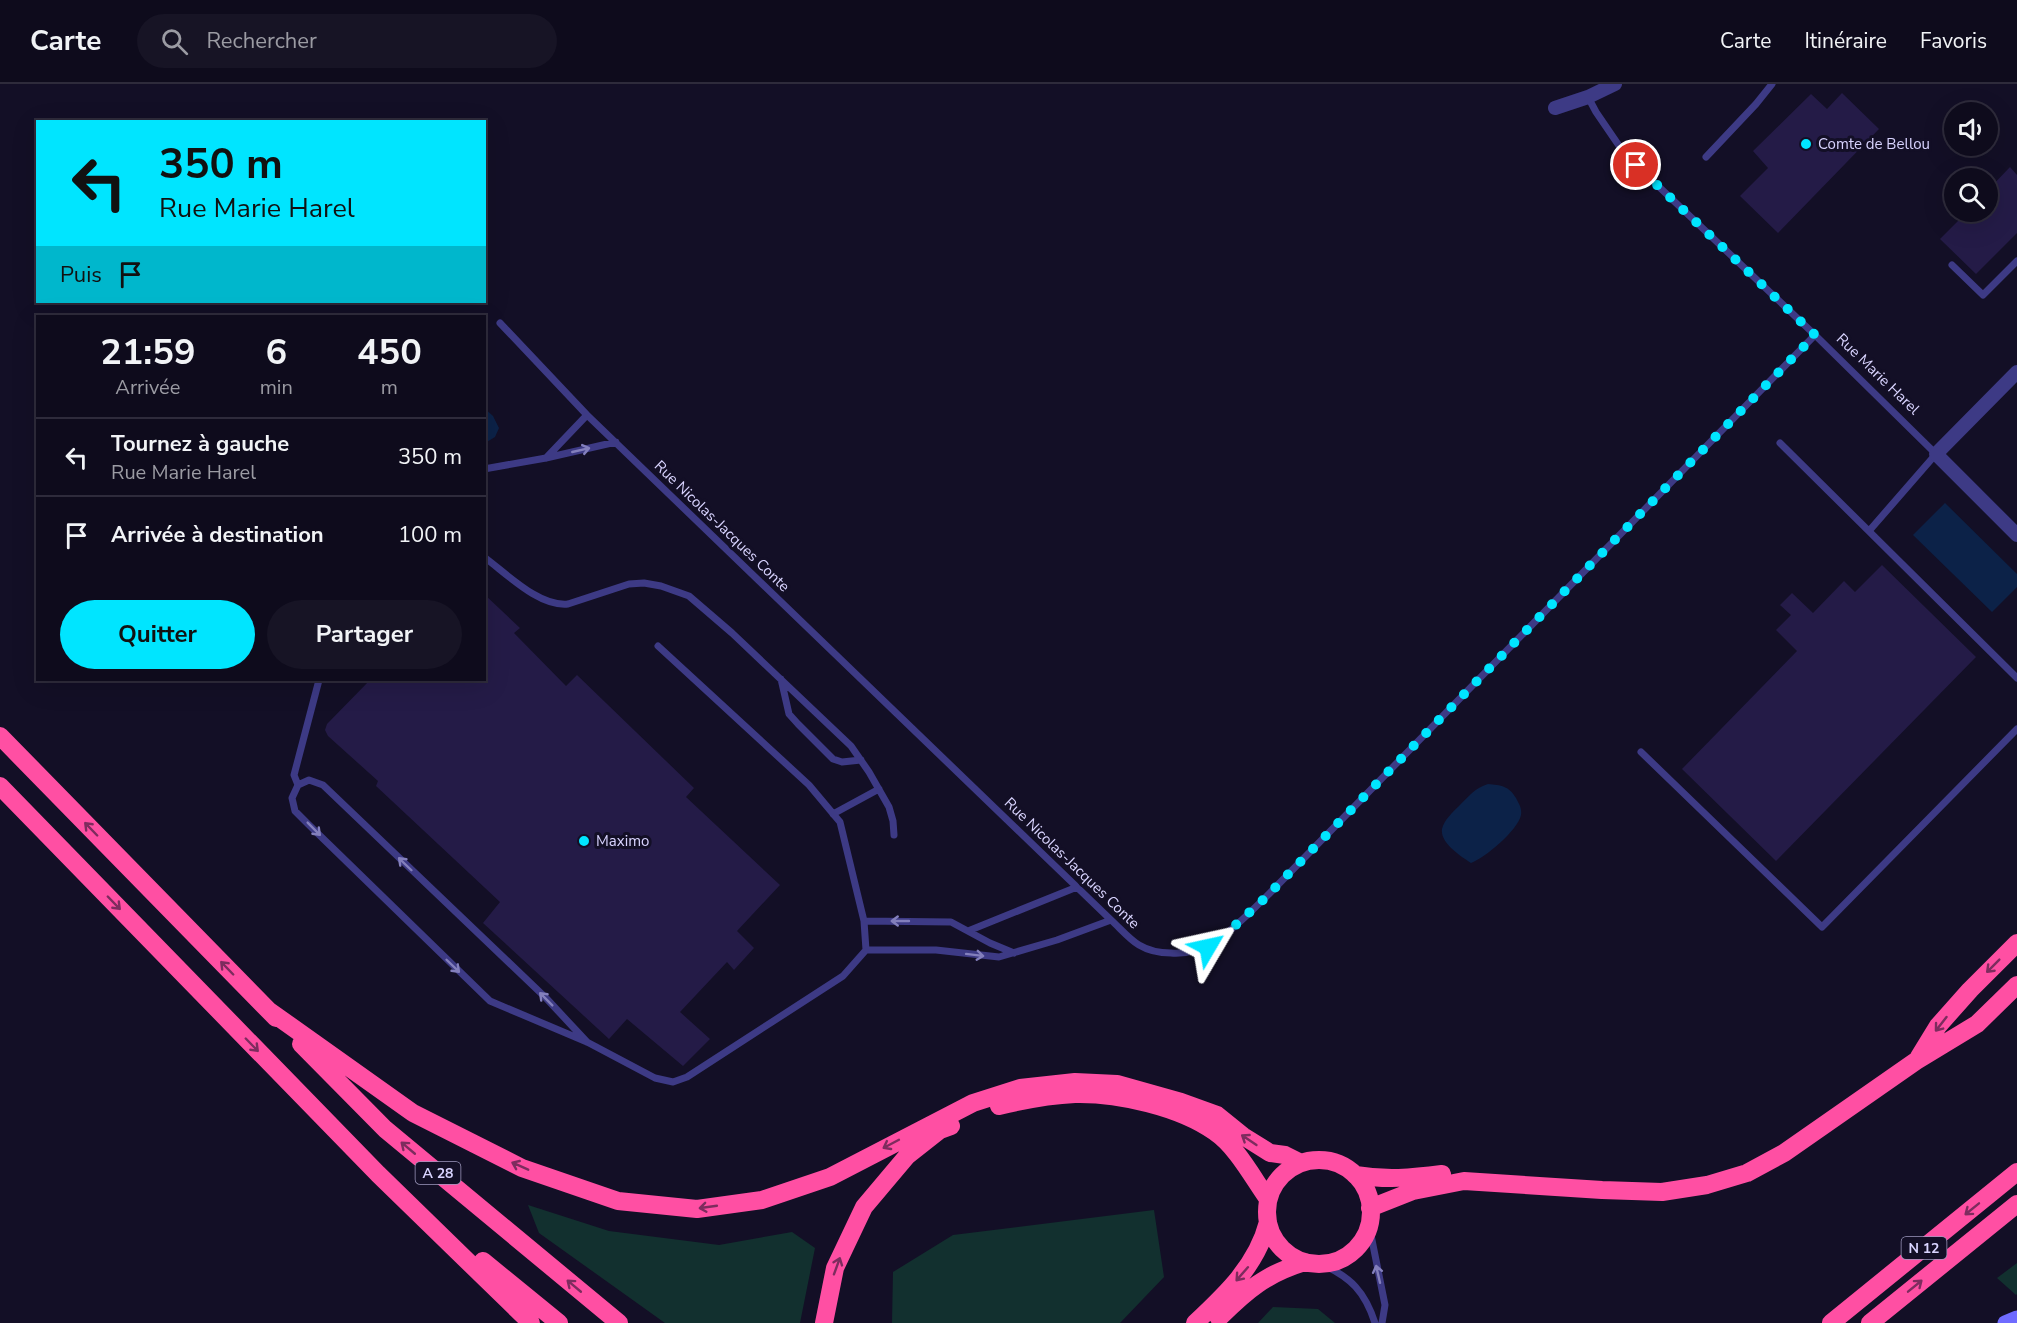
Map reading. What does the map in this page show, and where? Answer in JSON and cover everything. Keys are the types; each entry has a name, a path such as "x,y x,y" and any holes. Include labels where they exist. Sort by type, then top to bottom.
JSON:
{"highway":[{"name":"A 28","path":"0,736 385,1129 619,1323"},
{"name":"A 28","path":"0,786 378,1174 559,1323"},
{"path":"1917,1061 1938,1026 2017,943"},
{"path":"1370,1216 1413,1191 1464,1181 1662,1192 1707,1185 1747,1173 1784,1153 1917,1061 1977,1024 2017,985"},
{"path":"268,1010 413,1113 522,1168 618,1201 697,1209 762,1200 830,1177 973,1103 1020,1088 1074,1082 1118,1084 1190,1105 1217,1115 1270,1154 1285,1155 1302,1163"},
{"path":"824,1323 835,1268 864,1207 907,1156 940,1130 997,1107 1034,1098 1076,1094 1151,1104 1184,1115 1216,1132 1238,1156 1268,1199"},
{"path":"1196,1323 1249,1266 1263,1240 1268,1222 1268,1199 1280,1178 1290,1169 1302,1163 1316,1161 1343,1166 1354,1175 1368,1195 1370,1216 1362,1240 1352,1252 1337,1261 1313,1263 1264,1278 1239,1297 1213,1323"},
{"path":"1354,1175 1402,1179 1463,1172 1533,1178 1580,1188"},
{"name":"N 12","path":"1831,1323 2017,1172"},
{"path":"378,1174 531,1323"},
{"name":"N 12","path":"1870,1323 2017,1204"},
{"name":"N 12","path":"1966,1245 2017,1216"},
{"path":"1268,1222 1272,1236 1280,1248 1291,1257 1313,1263"}],"street":[{"path":"1555,108 1588,97 1615,84"},
{"path":"1936,454 2017,372"},
{"name":"Rue Marie Harel","path":"1936,454 2017,535"},
{"path":"2005,1323 2017,1318"}],"lane":[{"path":"1706,157 1772,84"},
{"path":"1588,97 1624,153"},
{"name":"Rue Marie Harel","path":"1636,165 1936,454"},
{"path":"1952,265 1983,295 2017,261"},
{"name":"Rue Nicolas-Jacques Conte","path":"500,323 587,415 1111,920 1140,945 1159,953 1184,954 1208,947 1227,933 1282,881 1815,335"},
{"path":"546,458 587,415"},
{"path":"486,469 616,442"},
{"path":"1780,443 2017,678"},
{"path":"1869,531 1936,454"},
{"path":"486,559 538,598 558,605 629,584 644,583 661,586 689,596 781,678 851,746 879,789 891,814 894,835"},
{"path":"587,1042 546,998 323,785 309,780 298,785 292,798 295,811 490,1001 587,1042 655,1078 673,1082 687,1077 843,976 866,950 864,921 840,822 809,785 658,646"},
{"path":"781,678 789,714 798,724 833,759 842,762 861,760"},
{"path":"298,785 294,775 319,681"},
{"path":"1641,752 1822,927 2017,729"},
{"path":"833,814 879,789"},
{"path":"968,932 1077,887"},
{"path":"866,950 936,950 999,957 1111,920"},
{"path":"864,921 951,922 1014,953"},
{"path":"1370,1216 1385,1305 1382,1323"},
{"path":"1313,1263 1341,1272 1359,1289 1371,1310 1375,1323"}],"green space":[{"path":"528,1205 609,1231 719,1245 792,1232 815,1248 800,1323 665,1323 539,1233"},
{"path":"1154,1210 1164,1277 1120,1323 892,1323 893,1272 953,1235"},
{"path":"2017,1263 2017,1294 2016,1295 1997,1278"},
{"path":"1273,1307 1318,1309 1335,1323 1258,1323"}],"water":[{"path":"486,410 493,416 499,428 495,437 486,442"},
{"path":"1945,503 2017,574 2017,587 1992,612 1913,535"},
{"path":"1488,784 1501,786 1510,791 1519,804 1521,815 1514,828 1500,843 1471,863 1448,844 1442,834 1442,829 1449,816 1469,796"}],"building":[{"path":"1842,93 1879,129 1778,233 1740,196 1768,168 1753,151 1811,94 1827,109"},
{"path":"2010,167 2017,175 2017,233 1976,274 1940,239 1957,222 1998,222 1998,180"},
{"path":"1882,565 1976,657 1776,861 1682,769 1797,651 1776,630 1791,615 1780,605 1792,593 1813,613 1844,581 1855,592"},
{"name":"Maximo","path":"486,596 520,628 514,633 566,686 577,675 694,788 686,797 780,885 737,931 754,948 734,970 727,962 680,1012 710,1039 683,1066 627,1019 609,1039 483,923 500,902 376,786 378,781 328,736 325,730 327,724 369,681 486,681"}],"place":[{"name":"Comte de Bellou","path":"1806,144"},
{"name":"Maximo","path":"584,841"}],"route":[{"path":"1208,947 1265,898 1815,335 1636,165"}]}
